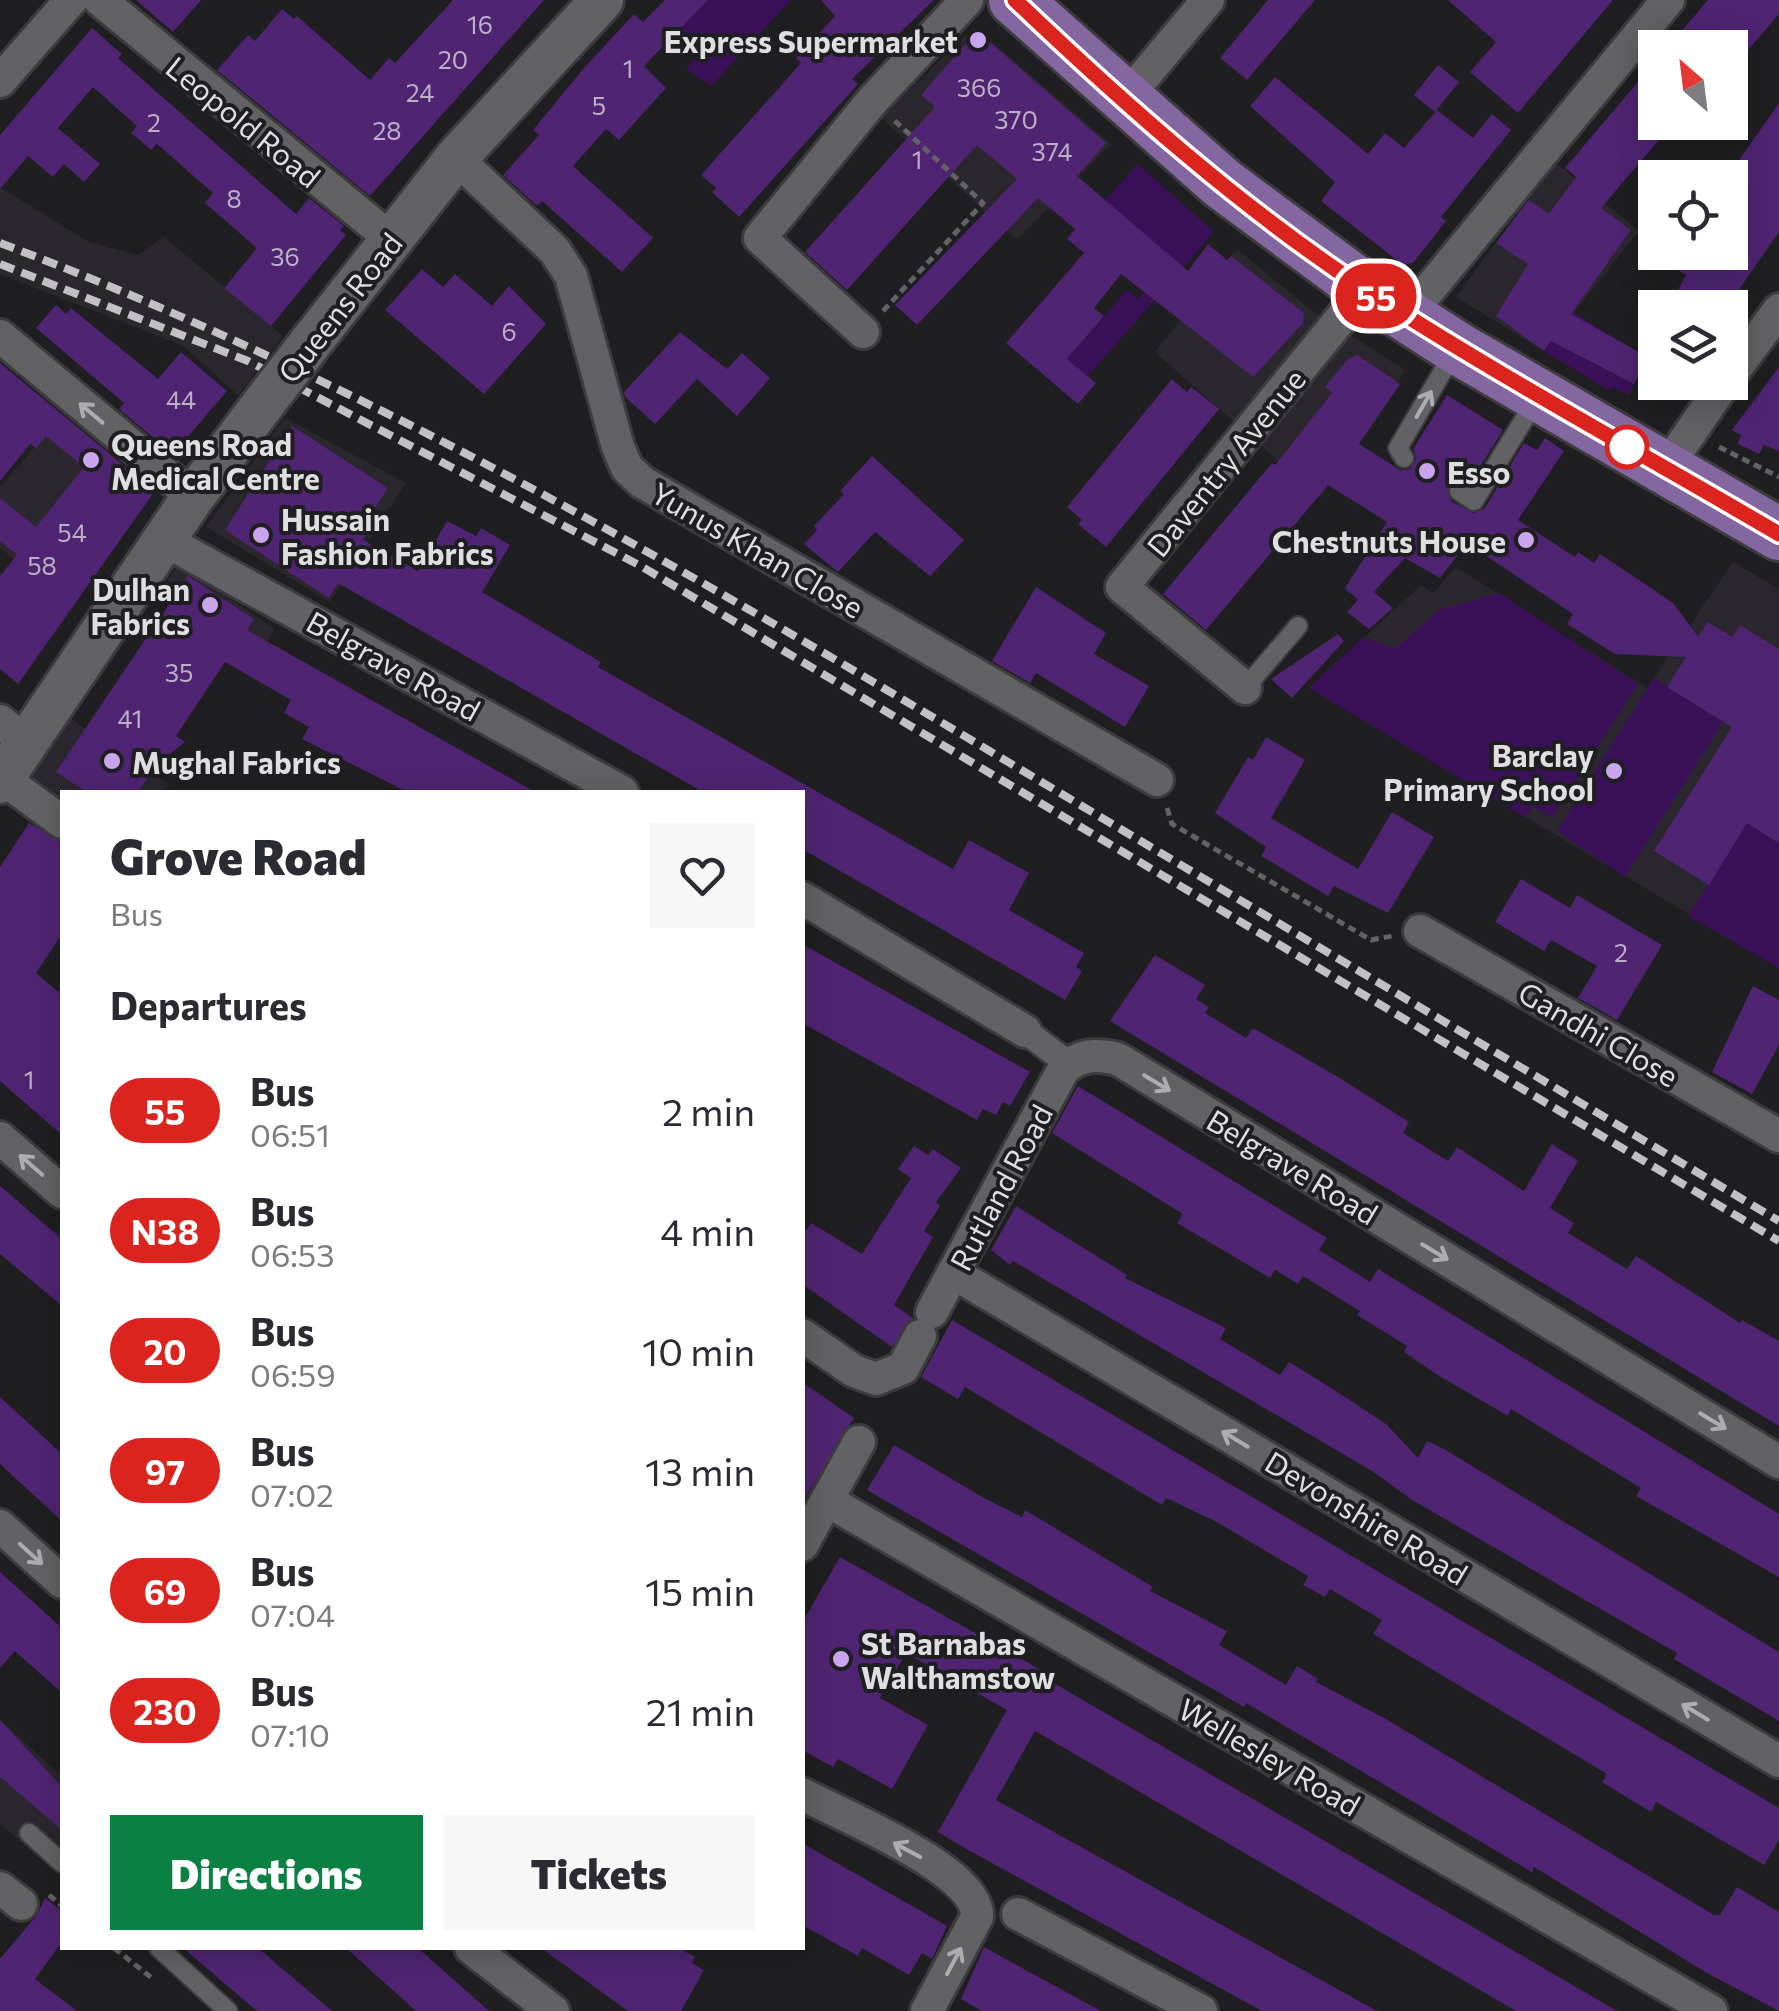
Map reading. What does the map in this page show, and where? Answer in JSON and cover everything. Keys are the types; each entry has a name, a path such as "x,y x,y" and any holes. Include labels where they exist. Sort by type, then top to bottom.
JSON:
{"main road":[{"path":"1015,0 1232,192 1386,302 1539,395 1678,450 1779,534"}],"street":[{"path":"0,81 71,0"},
{"name":"Leopold Road","path":"100,0 231,113 390,239"},
{"name":"Queens Road","path":"1,780 12,731 164,540 267,398 456,158 602,0"},
{"path":"863,332 760,238 873,100 967,0"},
{"path":"1124,100 1208,0"},
{"name":"Daventry Avenue","path":"1246,688 1122,587 1668,0"},
{"name":"Yunus Khan Close","path":"456,158 555,251 571,276 618,447 627,468 642,482 1157,780"},
{"path":"1748,352 1779,310"},
{"path":"0,336 193,497"},
{"path":"1678,450 1713,400"},
{"name":"Belgrave Road","path":"164,540 618,790"},
{"path":"1,780 60,821"},
{"path":"805,900 1024,1032 1069,1064"},
{"name":"Gandhi Close","path":"1420,931 1779,1136"},
{"name":"Belgrave Road","path":"1069,1064 1088,1055 1118,1059 1779,1462"},
{"name":"Rutland Road","path":"805,1337 854,1371 886,1378 902,1368 1069,1064"},
{"path":"0,1138 60,1190"},
{"name":"Devonshire Road","path":"956,1274 1779,1761"},
{"path":"805,1540 859,1442"},
{"name":"Wellesley Road","path":"828,1500 1711,2011"},
{"path":"0,1526 60,1580"},
{"path":"805,1796 950,1872 968,1888 978,1910 927,2011"},
{"path":"1018,1914 1202,2011"},
{"path":"473,1950 546,2009"}],"lane":[{"path":"1404,458 1398,448 1457,348"},
{"path":"1458,491 1474,500 1539,395"},
{"path":"1246,688 1298,626"},
{"path":"29,1833 60,1861"},
{"path":"161,1950 228,2011"}],"path":[{"path":"863,332 983,203 873,100"},
{"path":"1678,450 1779,477"},
{"path":"1157,780 1172,824 1371,940 1420,931"}],"shaded area":[{"path":"708,0 791,0 711,86 686,68 698,56 675,34"},
{"path":"974,27 1111,144 1017,240 881,118"},
{"path":"1555,162 1638,230 1544,351 1456,297"},
{"path":"1138,164 1214,232 1088,376 1083,373 1065,393 1049,380 1127,290 1138,299 1173,259 1105,200"},
{"path":"0,187 87,241 138,255 164,237 283,336 238,395 183,346 0,274"},
{"path":"1237,249 1311,310 1405,370 1320,498 1155,352"},
{"path":"1573,312 1605,332 1588,361 1634,384 1629,395 1615,388 1608,390 1544,351"},
{"path":"63,415 152,495 73,606 0,548 0,487"},
{"path":"285,418 406,483 330,602 206,527"},
{"name":"Barclay Primary School","path":"1733,562 1779,589 1779,968 1309,688 1421,585 1433,593 1456,567 1647,688"},
{"path":"179,564 275,629 259,653 163,586"},
{"path":"1499,593 1638,684 1552,818 1533,806 1525,817 1309,688 1363,637 1395,649 1439,610"},
{"path":"1654,678 1723,722 1625,877 1557,831"},
{"path":"68,717 169,784 164,790 60,790 60,801 30,780"},
{"path":"1747,823 1776,842 1779,839 1779,968 1688,916"},
{"path":"0,1720 60,1774 60,1875 0,1824"}],"building":[{"path":"136,0 201,0 173,32"},
{"path":"453,0 544,0 370,196 217,70 248,35 255,41 282,9 294,19 297,16 370,80 389,58 395,63"},
{"path":"665,0 708,0 644,66 666,88 619,140 606,129 573,166 653,238 622,272 542,201 537,206 503,175 539,135 533,130 584,68 634,14 643,22"},
{"path":"821,0 934,0 852,79 858,84 739,217 712,192 716,188 701,175 801,63 796,58 835,16"},
{"path":"1268,0 1315,0 1247,80 1220,58"},
{"path":"1448,0 1613,0 1518,113 1470,72 1496,42"},
{"path":"1708,0 1779,0 1779,14 1748,50 1748,30 1682,30"},
{"path":"92,28 122,54 118,58 296,214 309,198 344,226 340,230 346,235 271,326 224,288 257,248 205,203 213,193 157,144 151,150 131,133 137,126 93,87 58,128 100,164 84,182 64,164 53,177 28,156 0,189 0,135"},
{"path":"977,31 1106,143 1077,176 1188,271 1208,244 1227,260 1231,256 1304,313 1303,323 1253,377 1121,274 1094,308 1104,316 1067,359 1096,383 1078,404 1006,343 1084,253 1067,239 1075,229 1038,198 917,325 895,305 1017,179 977,145 847,290 805,252 935,107 921,95"},
{"path":"1438,65 1459,82 1435,112 1414,95"},
{"path":"1275,77 1368,154 1385,133 1404,148 1437,110 1473,138 1492,114 1511,130 1441,217 1446,221 1413,263 1403,265 1321,201 1335,182 1250,106"},
{"path":"1638,82 1638,140 1659,140 1601,208 1631,230 1571,314 1638,351 1638,376 1634,384 1551,341 1544,351 1496,316 1528,264 1496,243 1529,200 1549,214 1576,177 1565,168"},
{"path":"1779,103 1779,232 1739,290 1678,290 1686,275 1678,270 1748,270 1748,160 1739,160"},
{"path":"422,269 443,287 455,274 492,306 509,286 546,324 484,394 385,310"},
{"path":"56,305 66,314 71,308 158,379 181,352 227,391 173,454 119,409 124,403 36,328"},
{"path":"680,332 727,369 742,353 770,378 737,416 697,379 655,424 625,397 624,392"},
{"path":"1357,355 1400,384 1359,444 1400,470 1410,469 1416,459 1413,449 1447,395 1503,430 1470,483 1459,479 1448,485 1451,501 1474,513 1485,508 1524,443 1537,450 1545,438 1564,451 1518,520 1575,557 1578,552 1594,563 1600,554 1673,603 1698,637 1708,622 1732,637 1740,625 1779,649 1779,843 1747,823 1709,885 1654,851 1732,727 1667,687 1686,657 1615,654 1567,624 1573,614 1467,543 1440,578 1405,558 1374,592 1393,608 1369,629 1347,612 1358,600 1345,588 1387,522 1328,485 1206,630 1163,594 1272,463 1275,465 1332,393 1325,387 1347,360"},
{"path":"0,363 146,484 152,495 18,684 0,669 0,576 17,555 0,541 0,498 36,527 84,467 46,436 36,448 30,444 0,481"},
{"path":"1779,367 1779,451 1764,445 1759,454 1738,444 1741,435 1732,430"},
{"path":"1172,379 1187,392 1191,387 1219,409 1106,547 1078,524 1082,520 1067,507"},
{"path":"292,426 388,488 360,531 366,535 363,540 418,571 447,521 476,536 481,528 510,545 482,592 601,662 598,667 953,869 969,840 1029,873 1009,910 1084,953 1076,967 1082,971 1065,1000 805,851 805,790 700,790 338,583 329,598 225,530"},
{"path":"872,456 964,540 930,576 875,532 838,572 804,544 817,530 814,526 844,494 840,491"},
{"path":"188,576 254,619 247,630 531,790 403,790 302,739 309,727 284,713 291,700 225,662 176,736 185,742 156,765 139,790 83,790 56,772"},
{"path":"1036,587 1106,633 1094,654 1149,686 1125,727 1036,673 1030,683 992,661"},
{"path":"1338,634 1344,641 1292,698 1271,679"},
{"path":"1266,737 1305,760 1271,818 1358,869 1392,812 1434,837 1388,913 1334,886 1328,896 1261,856 1266,847 1215,813 1248,757 1253,760"},
{"path":"29,823 60,841 60,937 36,973 60,993 60,1133 0,1081 0,867"},
{"path":"1521,879 1570,908 1577,895 1662,945 1617,1020 1578,998 1597,966 1551,940 1544,951 1495,922"},
{"path":"805,946 1030,1072 1010,1106 1003,1102 996,1115 983,1109 977,1120 805,1025"},
{"path":"1155,955 1205,985 1196,999 1209,1007 1205,1013 1246,1038 1253,1028 1338,1077 1409,1122 1403,1133 1448,1161 1457,1147 1524,1191 1552,1144 1578,1161 1550,1208 1574,1223 1568,1233 1627,1269 1636,1256 1740,1323 1742,1320 1779,1341 1779,1426 1110,1021"},
{"path":"1753,986 1779,1000 1779,1045 1752,1094 1712,1072"},
{"path":"1078,1086 1327,1238 1319,1250 1370,1282 1378,1269 1779,1514 1779,1577 1636,1496 1641,1488 1511,1409 1508,1416 1436,1374 1404,1352 1407,1346 1357,1315 1360,1311 1303,1276 1298,1284 1275,1270 1270,1278 1177,1223 1183,1214 1052,1133"},
{"path":"914,1146 928,1155 933,1149 961,1168 936,1202 940,1206 924,1231 933,1237 894,1305 913,1318 892,1347 805,1286 805,1232 811,1223 862,1254 911,1178 898,1169"},
{"path":"0,1186 60,1237 60,1304 0,1254"},
{"path":"1016,1206 1127,1275 1125,1278 1226,1328 1220,1339 1280,1375 1289,1362 1336,1391 1386,1424 1418,1458 1427,1441 1444,1449 1779,1652 1779,1721 1674,1659 1677,1653 1412,1500 1372,1471 1013,1261 1010,1265 991,1250"},
{"path":"952,1320 1779,1808 1779,1840 1764,1865 1656,1802 1651,1812 1602,1782 1607,1774 1373,1634 1382,1620 1330,1589 1325,1597 1303,1585 1308,1576 1215,1521 1166,1498 1162,1505 965,1387 958,1399 921,1377"},
{"path":"805,1384 854,1418 805,1498"},
{"path":"0,1397 60,1452 60,1519 0,1464"},
{"path":"894,1445 1022,1517 1025,1510 1153,1587 1150,1591 1227,1631 1219,1645 1286,1685 1297,1666 1318,1679 1316,1682 1384,1718 1714,1915 1720,1915 1737,1887 1779,1912 1779,2011 1707,1973 1534,1867 1532,1872 1246,1703 1244,1707 867,1490"},
{"path":"840,1557 1055,1678 1052,1682 1617,2011 1516,2011 1035,1731 996,1800 1377,2011 1262,2011 938,1832 1007,1710 906,1653 880,1698 928,1725 892,1789 838,1759 833,1767 805,1752 805,1618"},
{"path":"0,1572 60,1626 60,1691 15,1651 0,1668"},
{"path":"0,1720 60,1785 60,1828 0,1777"},
{"path":"805,1845 947,1926 932,1959 922,1953 909,1975 862,1948 858,1956 805,1927"},
{"path":"45,1898 60,1909 60,1945 35,1979 77,2011 0,2011 0,1959 37,1915"},
{"path":"984,1947 1101,2011 982,2011 961,1999"},
{"path":"185,1950 260,1950 332,2011 257,2011"},
{"path":"348,1950 420,1950 489,2011 416,2011"},
{"path":"544,1950 683,1950 695,1957 692,1963 704,1970 681,2011 628,2011"}],"railway":[{"path":"0,243 260,352 386,413 633,544 877,684 1779,1221"},
{"path":"0,264 248,361 639,565 1779,1241"}],"bus line":[{"name":"55","path":"1015,0 1070,53 1223,184 1365,289 1457,348 1779,534"}],"place":[{"name":"Express Supermarket","path":"978,40"},
{"name":"Queens Road Medical Centre","path":"91,460"},
{"name":"Esso","path":"1427,471"},
{"name":"Hussain Fashion Fabrics","path":"261,535"},
{"name":"Chestnuts House","path":"1526,540"},
{"name":"Dulhan Fabrics","path":"210,605"},
{"name":"Mughal Fabrics","path":"112,761"},
{"name":"Barclay Primary School","path":"1614,771"},
{"name":"St Barnabas Walthamstow","path":"841,1659"}]}
